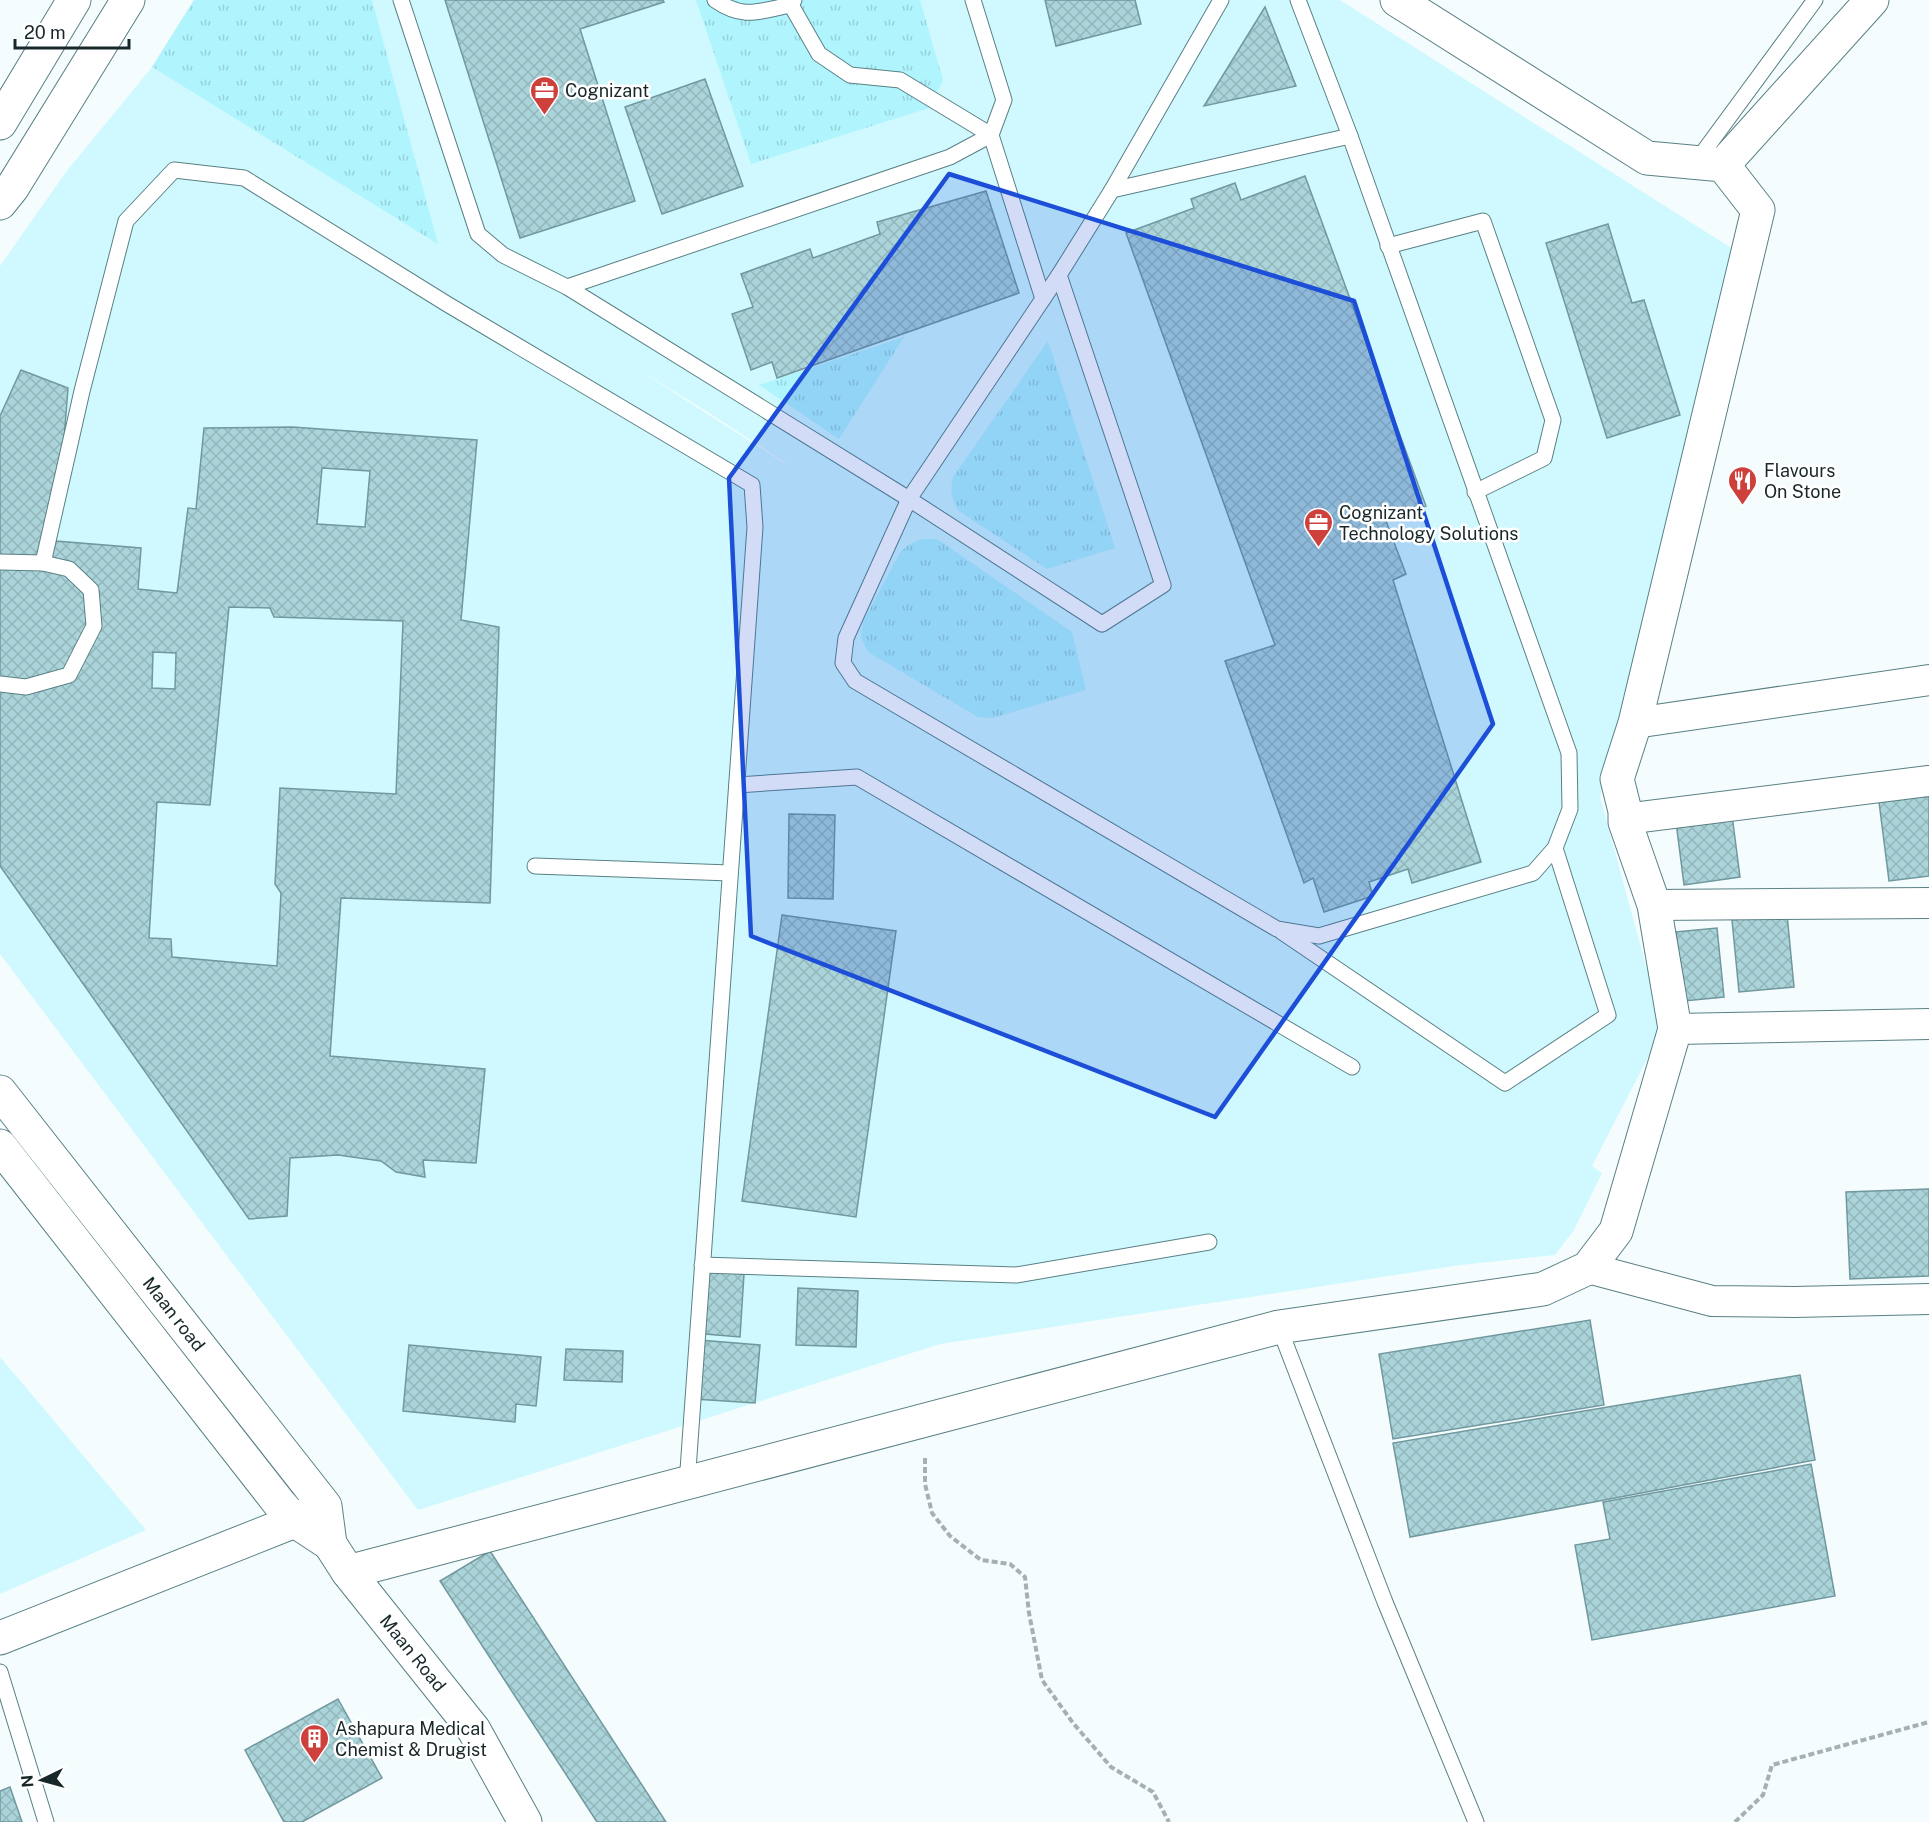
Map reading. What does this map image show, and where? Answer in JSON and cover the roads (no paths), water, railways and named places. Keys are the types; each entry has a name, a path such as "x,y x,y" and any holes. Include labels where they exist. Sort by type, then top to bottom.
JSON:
{"street":[{"path":"0,123 74,0"},
{"path":"0,204 128,0"},
{"path":"348,1572 1279,1327 1543,1289 1588,1268 1616,1231 1675,1029 1654,905 1625,819 1617,779 1635,723 1758,210 1709,164 1647,158 1397,0"},
{"path":"1709,164 1872,0"},
{"path":"1635,723 1929,680"},
{"path":"1625,819 1929,781"},
{"path":"1654,905 1929,903"},
{"path":"1675,1029 1929,1024"},
{"name":"Maan road","path":"0,1092 325,1506"},
{"name":"Maan road","path":"0,1146 287,1512"},
{"path":"1588,1268 1713,1301 1929,1299"},
{"path":"0,1638 287,1512 325,1506 330,1544"},
{"name":"Maan Road","path":"287,1512 330,1544 348,1572 474,1730 525,1822"}],"lane":[{"path":"401,0 478,234 503,255 567,287 909,499 1102,624 1163,585 1059,276"},
{"path":"715,0 744,14 793,3 819,54 850,75 900,80 991,135"},
{"path":"973,0 1004,100 991,135 1043,299"},
{"path":"1221,0 1112,190 1059,276 909,499 846,638 843,663 855,681 1277,929 1506,1083 1608,1015 1555,848"},
{"path":"1277,929 1319,936 1533,873 1555,848 1570,809 1569,753 1350,136 1298,0"},
{"path":"1709,164 1815,0"},
{"path":"567,287 950,157 991,135"},
{"path":"1112,190 1350,136"},
{"path":"43,563 82,391 126,222 174,170 244,178 447,304 752,485 755,527 687,1484"},
{"path":"1388,246 1483,221 1553,420 1544,458 1475,492"},
{"path":"0,562 43,563 69,569 91,590 94,626 69,675 26,687 0,684"},
{"path":"736,785 857,777 1352,1067"},
{"path":"535,866 730,873"},
{"path":"702,1265 1016,1275 1209,1242"},
{"path":"1279,1327 1384,1602 1476,1822"},
{"path":"0,1672 46,1822"}],"place":[{"name":"Cognizant","path":"544,116"},
{"name":"Flavours On Stone","path":"1743,506"},
{"name":"Cognizant Technology Solutions","path":"1318,548"},
{"name":"Ashapura Medical Chemist & Drugist","path":"314,1764"}]}
